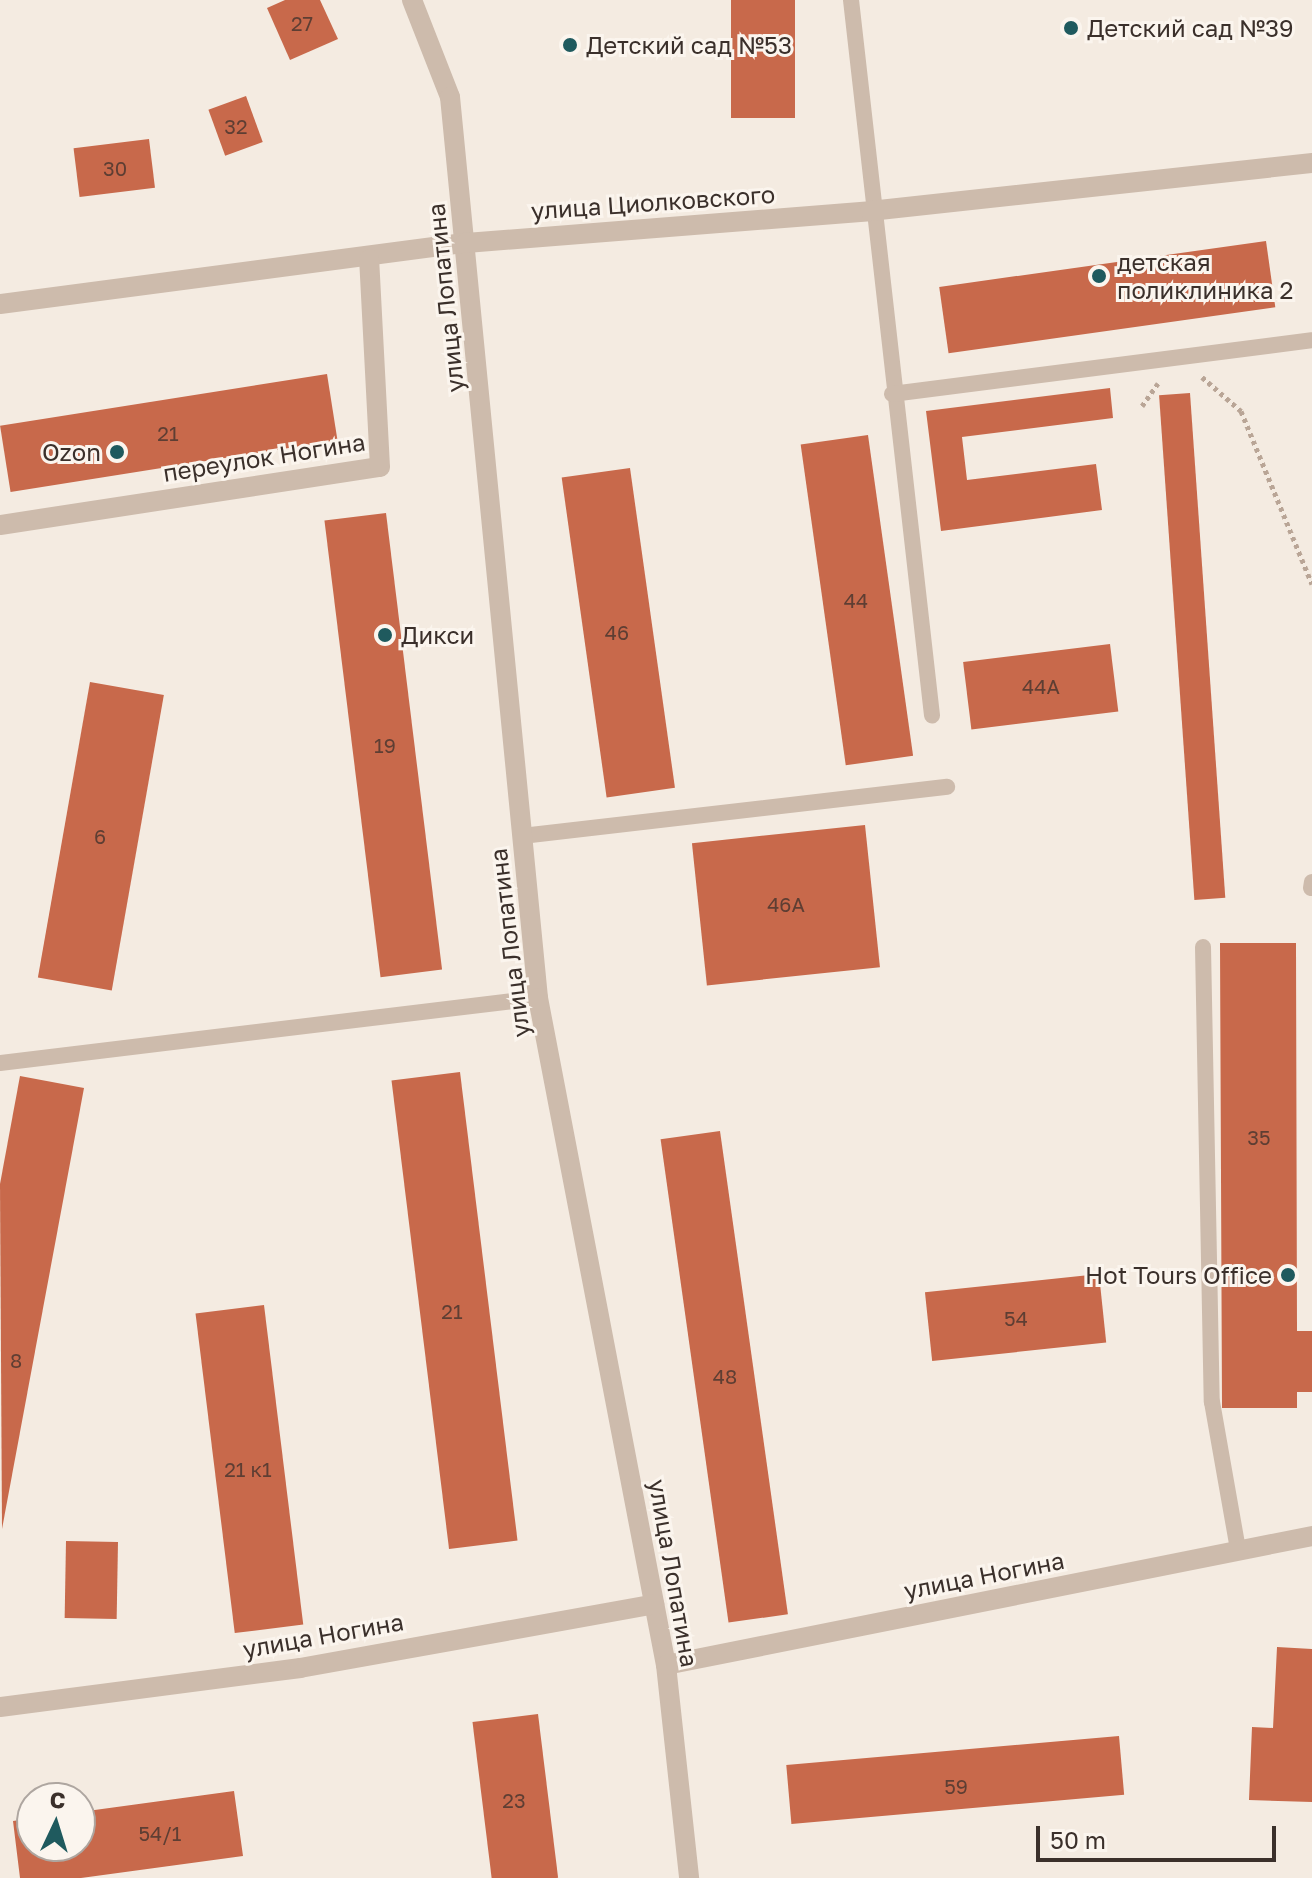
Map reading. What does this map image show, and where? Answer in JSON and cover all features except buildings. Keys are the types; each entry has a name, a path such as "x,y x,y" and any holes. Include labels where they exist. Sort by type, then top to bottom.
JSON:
{"street":[{"name":"улица Лопатина","path":"412,0 450,97 538,998 666,1665 689,1878"},
{"name":"улица Циолковского","path":"0,304 369,259 466,243 870,211 1312,163"},
{"name":"переулок Ногина","path":"0,525 380,467 369,259"},
{"name":"улица Ногина","path":"666,1665 1312,1536"},
{"name":"улица Ногина","path":"0,1707 300,1668 654,1604"}],"lane":[{"path":"851,0 870,211 932,715"},
{"path":"892,394 1312,340"},
{"path":"522,836 947,787"},
{"path":"1311,888 1312,882"},
{"path":"1203,947 1212,1402 1238,1550"},
{"path":"0,1063 538,998"}],"path":[{"path":"1176,356 1241,411 1312,584"}],"place":[{"name":"Детский сад №39","path":"1071,28"},
{"name":"Детский сад №53","path":"570,45"},
{"name":"детская поликлиника 2","path":"1099,276"},
{"name":"Ozon","path":"117,452"},
{"name":"Дикси","path":"385,635"},
{"name":"Hot Tours Office","path":"1288,1275"}]}
